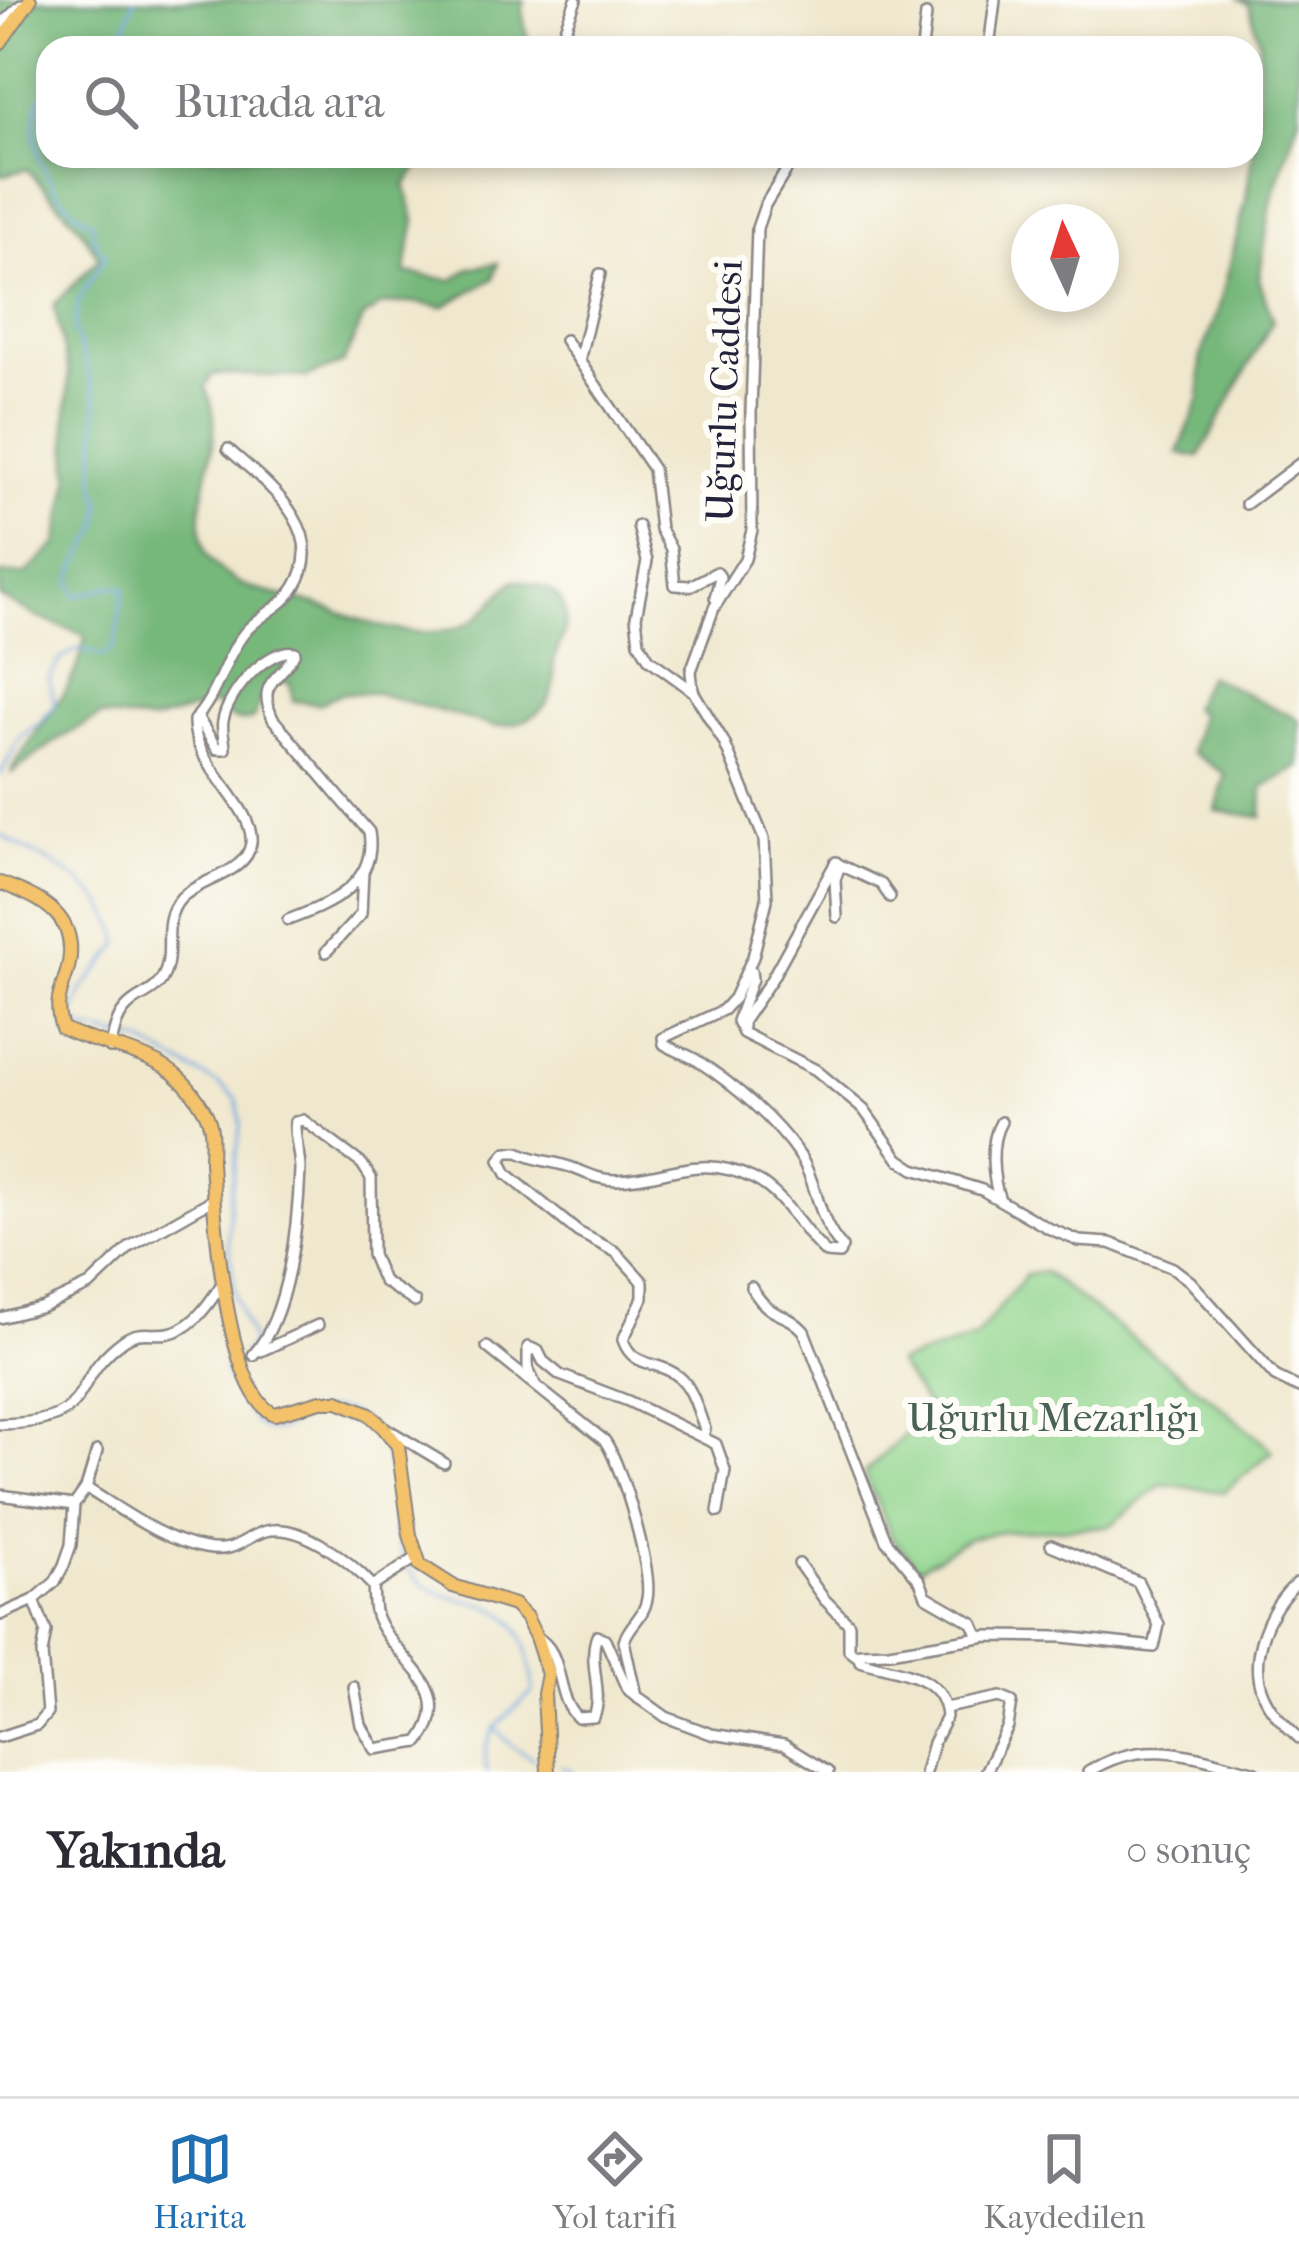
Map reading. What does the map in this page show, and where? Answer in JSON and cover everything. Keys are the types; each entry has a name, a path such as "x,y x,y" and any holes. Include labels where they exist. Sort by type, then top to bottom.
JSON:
{"main road":[{"path":"0,43 28,0"},
{"path":"0,883 53,907 66,929 70,952 56,1012 62,1028 155,1062 180,1078 210,1123 223,1282 244,1355 244,1380 267,1411 285,1413 321,1400 368,1413 398,1446 413,1560 440,1580 514,1605 526,1617 548,1674 544,1694 548,1772"}],"street":[{"path":"0,26 28,0"},
{"path":"565,36 576,0"},
{"path":"990,36 995,0"},
{"path":"923,36 926,15"},
{"name":"Uğurlu Caddesi","path":"692,691 691,671 716,603 745,559 752,530 758,228 765,205 788,168"},
{"path":"579,361 600,274"},
{"path":"565,340 653,469 660,530 671,549 674,585 690,586 717,572 716,603"},
{"path":"111,1044 126,1007 158,986 166,974 167,930 181,898 210,878 236,868 251,842 235,802 196,741 194,720 246,631 295,587 304,558 304,538 296,517 228,449"},
{"path":"1246,504 1299,464"},
{"path":"638,526 647,561 636,617 639,642 650,659 692,691 724,742 764,839 767,900 750,965 734,998 724,1010 663,1038 664,1044 693,1057 721,1078 799,1154 818,1190 825,1226 842,1247 838,1254 830,1255 757,1180 716,1166 686,1165 611,1180 590,1178 518,1152 507,1152 500,1160 507,1174 558,1216 616,1252 643,1282 643,1298 623,1340 625,1347 638,1361 676,1373 688,1386 703,1436"},
{"path":"198,718 209,739 225,749 223,721 239,690 263,662 285,650 296,652 266,692 273,719 369,832 371,846 349,892 288,920"},
{"path":"743,1033 743,1021 836,862 881,884 890,897"},
{"path":"837,917 840,865"},
{"path":"326,952 361,914 363,867"},
{"path":"750,965 752,979 737,1021 743,1033 816,1070 864,1110 899,1159 914,1169 982,1190 1079,1241 1109,1243 1173,1268 1275,1376 1299,1388"},
{"path":"244,1355 267,1340 288,1274 300,1168 295,1122 304,1120 362,1164 371,1178 372,1255 383,1281 415,1302"},
{"path":"1000,1200 994,1184 994,1153 995,1129 1001,1122"},
{"path":"0,1318 43,1307 90,1285 131,1246 214,1199"},
{"path":"0,1424 31,1425 60,1414 78,1400 122,1342 144,1331 179,1329 203,1309 223,1282"},
{"path":"752,1287 765,1310 804,1330 886,1540 920,1581 926,1596 973,1623 979,1637"},
{"path":"244,1355 317,1325"},
{"path":"487,1347 604,1441 618,1460 648,1577 646,1605 624,1641 636,1696"},
{"path":"537,1389 528,1370 528,1347 560,1375 716,1444 723,1457 718,1512"},
{"path":"385,1428 444,1463"},
{"path":"0,1616 34,1600 56,1582 74,1524 74,1505 86,1489 97,1450"},
{"path":"86,1489 150,1526 201,1548 227,1550 270,1530 296,1533 346,1564 373,1586 376,1614 426,1681 431,1701 426,1733 419,1742 375,1749 361,1726 354,1687"},
{"path":"0,1495 74,1505"},
{"path":"858,1657 866,1651 889,1652 979,1637 1063,1637 1154,1648 1159,1625 1138,1582 1051,1545"},
{"path":"373,1586 413,1560"},
{"path":"799,1564 849,1624 849,1650 860,1661 926,1680 937,1689 946,1718 926,1772"},
{"path":"1299,1586 1297,1583 1274,1607 1258,1678 1274,1714 1299,1738"},
{"path":"0,1737 38,1724 47,1712 42,1654 46,1631 34,1600"},
{"path":"536,1637 552,1651 567,1708 578,1718 594,1717 598,1707 593,1651 597,1636 605,1639 627,1689 666,1717 711,1734 784,1745 829,1772"},
{"path":"946,1708 1000,1697 1012,1702 1008,1727 985,1772"},
{"path":"1088,1772 1131,1752 1173,1751 1256,1772"}],"green space":[{"path":"0,0 525,0 527,36 36,36 36,168 418,168 405,185 415,220 405,273 453,280 470,268 498,263 493,279 443,307 411,302 381,305 364,317 343,363 307,377 213,374 205,387 214,427 201,507 205,549 218,567 244,585 407,631 466,625 515,580 547,589 560,600 566,619 554,660 553,689 545,706 521,722 493,726 376,693 341,693 319,704 293,701 290,683 276,681 261,698 254,718 233,719 215,704 151,722 101,716 57,740 11,774 65,691 85,635 0,597 0,574 26,574 57,544 70,478 69,374 54,305 99,258 78,225 27,169 0,176"},
{"path":"1240,0 1299,0 1299,116 1271,203 1259,279 1273,320 1199,457 1178,453 1200,398 1201,355 1218,311 1250,168 1263,168 1263,36 1258,36 1249,5"},
{"path":"1208,675 1299,720 1299,767 1263,787 1262,817 1216,811 1225,774 1191,752 1199,714 1192,707"},
{"name":"Uğurlu Mezarlığı","path":"1044,1272 1273,1451 1224,1492 1162,1484 1110,1526 968,1538 919,1568 892,1537 864,1473 930,1411 897,1363 975,1338 1026,1275"}],"waterway":[{"path":"119,36 134,0"},
{"path":"36,118 36,143"},
{"path":"0,775 21,736 55,705 49,679 60,660 79,648 104,656 114,647 124,588 111,586 77,596 71,584 99,527 101,506 95,479 97,400 74,330 78,301 105,256 93,238 93,224 62,198 44,168"},
{"path":"0,835 74,878 104,906 114,923 120,944 83,989 72,1017 82,1028 142,1042 237,1099 241,1125 228,1239 236,1298 252,1343 243,1355"},
{"path":"234,1361 224,1367 227,1376 254,1420 266,1429 278,1430 319,1411 336,1409 373,1429 383,1446 399,1550 408,1568 425,1586 484,1604 516,1627 527,1652 533,1692 491,1736 487,1772"},
{"path":"494,1727 513,1747 533,1758"},
{"path":"562,1766 573,1772"}]}
